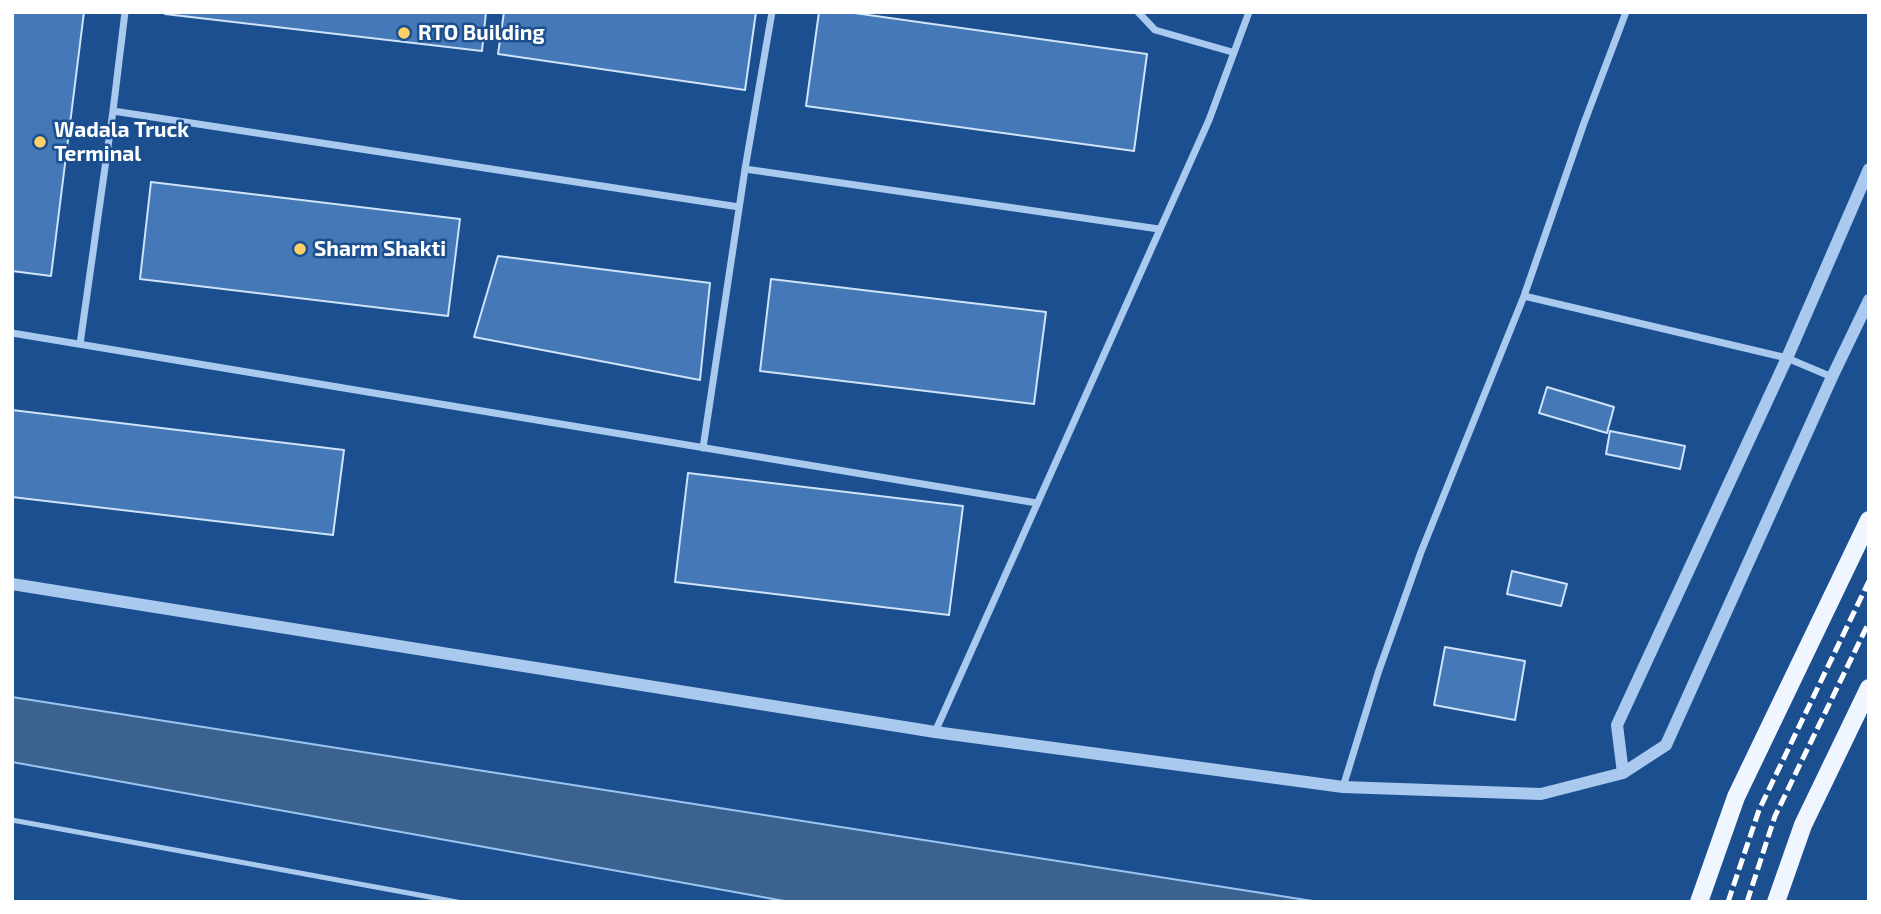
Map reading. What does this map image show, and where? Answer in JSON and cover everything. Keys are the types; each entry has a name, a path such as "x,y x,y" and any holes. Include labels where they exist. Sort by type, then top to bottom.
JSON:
{"main road":[{"path":"1699,902 1736,797 1869,520"},
{"path":"1776,902 1803,825 1869,688"}],"street":[{"path":"80,344 125,12"},
{"path":"703,448 745,169 772,12"},
{"path":"1138,12 1155,30 1233,52"},
{"path":"935,732 1209,120 1249,12"},
{"path":"1343,787 1378,673 1422,552 1524,296 1626,12"},
{"path":"113,111 739,207"},
{"path":"745,169 1159,229"},
{"path":"1623,774 1617,725 1787,358 1869,169"},
{"path":"1524,296 1787,358 1832,377"},
{"path":"12,584 935,732 1343,787 1541,794 1623,774 1666,745 1869,300"},
{"path":"12,333 1037,503"}],"lane":[{"path":"12,820 457,902"}],"water":[{"path":"12,697 1319,902 790,902 12,762"}],"building":[{"name":"Wadala Truck Terminal","path":"12,12 84,12 51,276 12,271"},
{"name":"RTO Building","path":"165,12 486,12 482,51"},
{"path":"504,12 756,12 745,90 498,54"},
{"path":"819,12 847,12 1147,54 1134,151 806,106"},
{"name":"Sharm Shakti","path":"151,182 460,219 448,316 140,279"},
{"path":"498,256 710,283 700,380 474,337"},
{"path":"771,279 1046,312 1034,404 760,371"},
{"path":"1547,387 1614,407 1607,433 1539,413"},
{"path":"12,410 344,450 333,535 12,497"},
{"path":"1610,431 1685,446 1680,469 1606,454"},
{"path":"688,473 963,506 949,615 675,582"},
{"path":"1512,571 1567,584 1561,606 1507,594"},
{"path":"1445,647 1525,661 1515,720 1434,705"}],"railway":[{"path":"1728,902 1759,810 1869,581"},
{"path":"1747,902 1775,816 1869,622"}],"place":[{"name":"RTO Building","path":"404,33"},
{"name":"Wadala Truck Terminal","path":"40,142"},
{"name":"Sharm Shakti","path":"300,249"}]}
